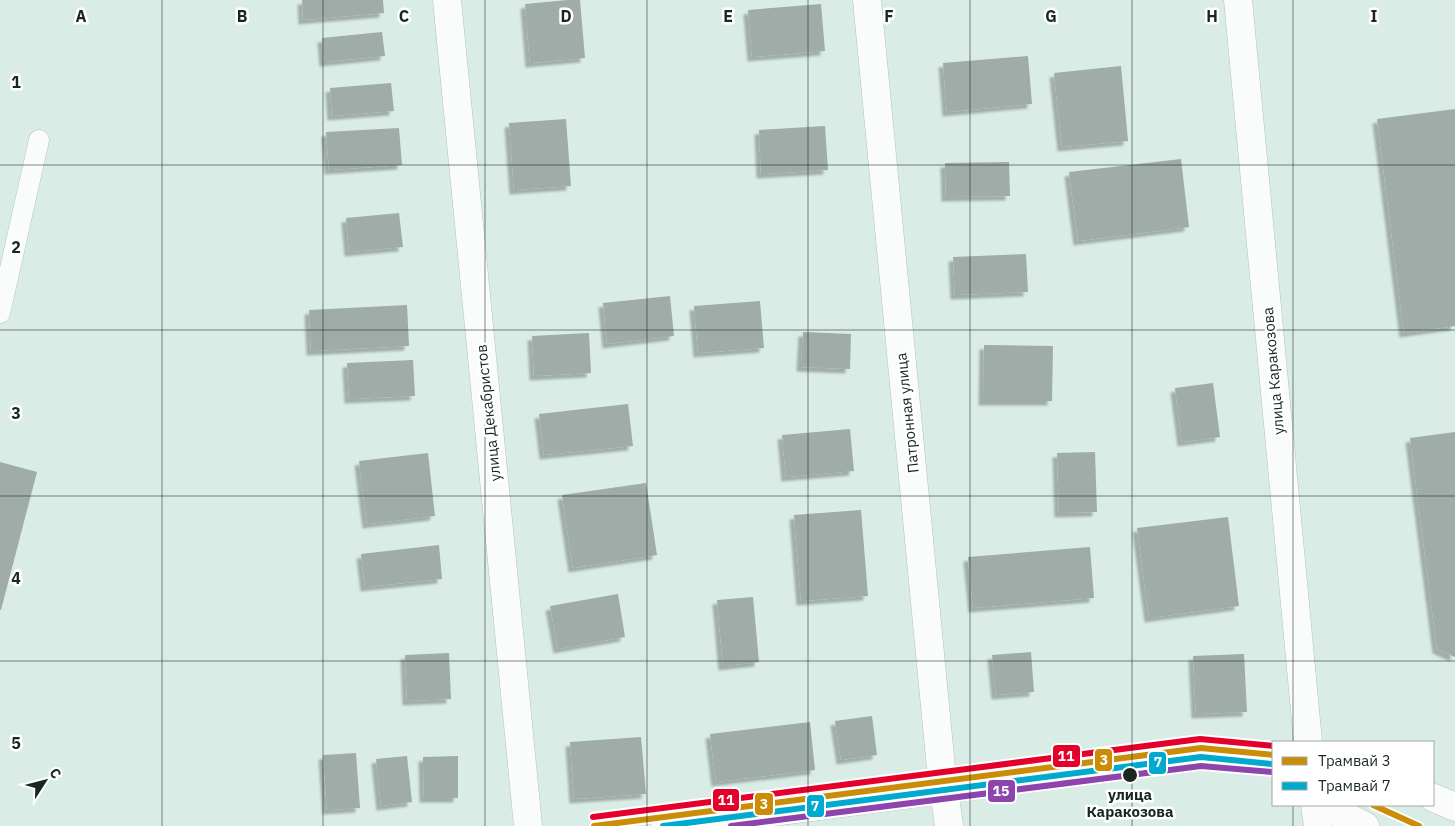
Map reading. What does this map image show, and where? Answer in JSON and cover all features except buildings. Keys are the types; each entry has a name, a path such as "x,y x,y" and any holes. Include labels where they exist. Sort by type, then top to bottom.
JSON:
{"street":[{"name":"улица Декабристов","path":"448,0 528,826"},
{"name":"Патронная улица","path":"867,0 949,826"},
{"name":"улица Каракозова","path":"1238,0 1308,741"},
{"path":"665,826 1202,756 1272,763"},
{"path":"1435,798 1455,807"},
{"path":"1315,806 1318,826"},
{"path":"1325,806 1365,826"}],"lane":[{"path":"0,313 39,140"}],"tram line":[{"name":"3","path":"594,826 1201,748 1272,755"},
{"name":"7","path":"663,826 1201,757 1272,764"},
{"name":"3","path":"1375,806 1419,826"}],"transit line":[{"name":"11","path":"593,817 1200,739 1272,746"},
{"name":"15","path":"731,826 1201,766 1272,772"}],"place":[{"name":"улица Каракозова","path":"1130,775"}]}
